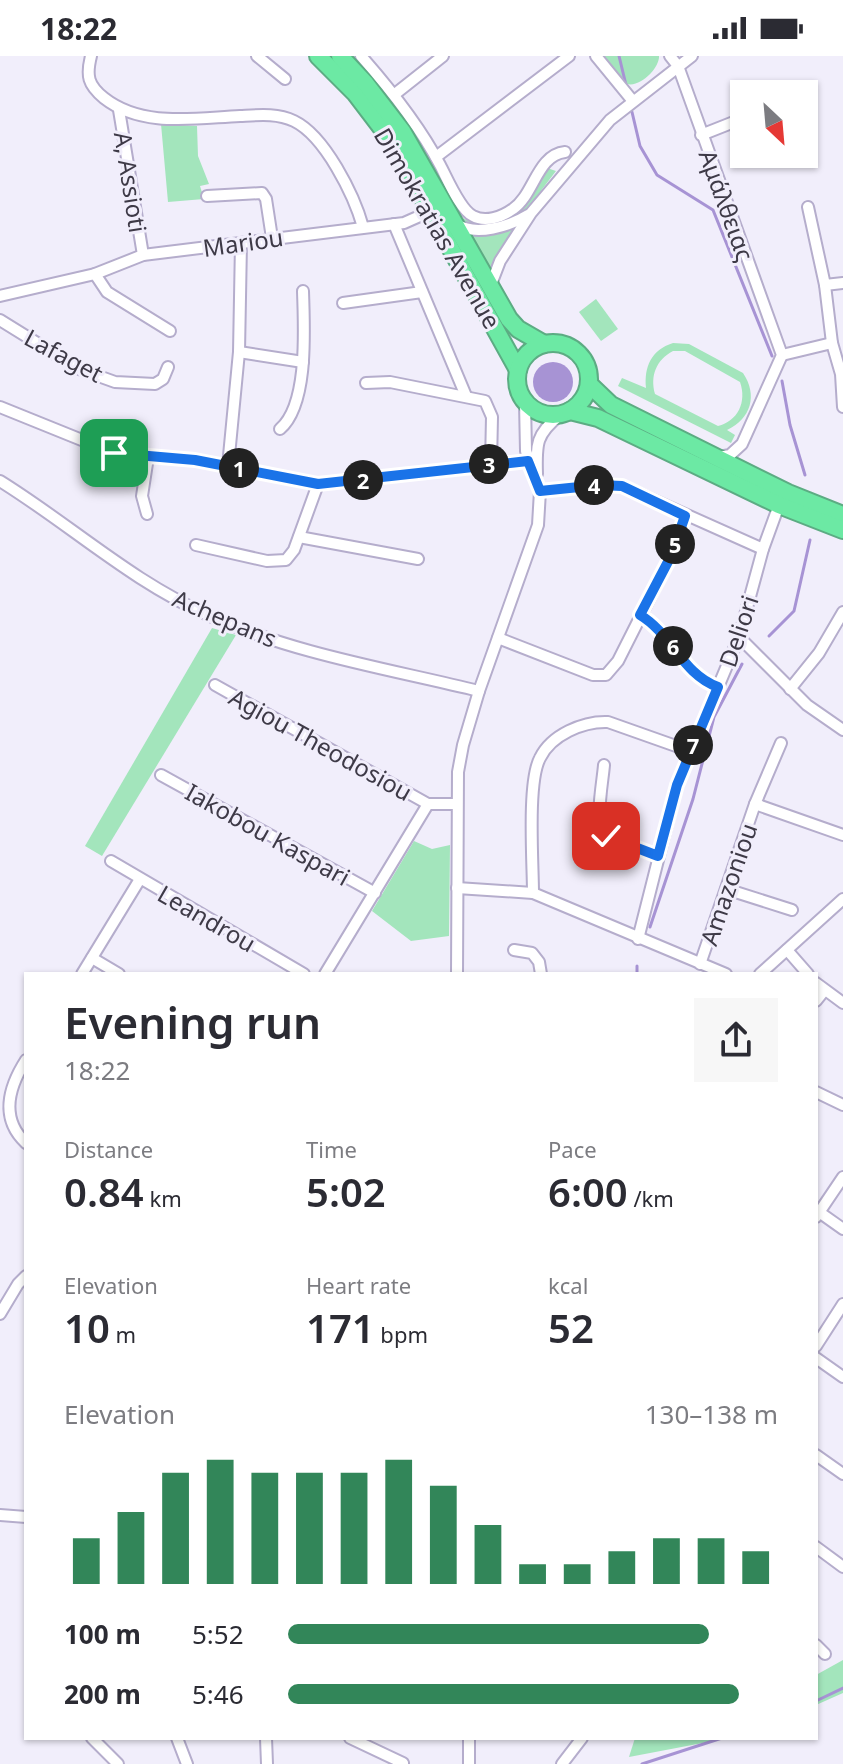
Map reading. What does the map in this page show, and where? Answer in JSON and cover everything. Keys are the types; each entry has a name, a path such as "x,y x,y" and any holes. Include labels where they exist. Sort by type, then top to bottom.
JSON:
{"highway":[{"name":"Dimokratias Avenue","path":"318,56 355,93 377,121 431,211 518,370"},
{"name":"Dimokratias Avenue","path":"340,56 402,131 490,289 518,329 544,344"},
{"path":"565,413 586,395 589,384 585,361 567,346 544,344 527,354 518,370 517,386 525,403 535,411 547,415 565,413 598,418 779,505 843,530"},
{"path":"589,384 611,405 788,493 843,515"}],"street":[{"path":"91,56 87,76 95,90 119,110 146,117 177,119 268,114 298,122 315,136 328,155 354,200 363,227"},
{"path":"257,56 285,79"},
{"path":"361,56 395,94 436,157 464,208 473,217 486,219 502,216 517,207 547,161 565,152"},
{"path":"395,94 443,56"},
{"path":"547,56 555,66"},
{"path":"436,157 569,56"},
{"path":"596,56 632,100"},
{"name":"Αμάλθειας","path":"670,56 678,66 782,355"},
{"path":"490,289 500,261 531,213 610,120 692,56"},
{"name":"A, Assioti","path":"119,110 143,255"},
{"path":"701,135 730,124"},
{"path":"207,196 262,193 266,199 272,238"},
{"path":"808,207 825,285 832,343 841,374 843,407"},
{"name":"Mariou","path":"0,296 95,274 143,255 394,224 410,221 431,211"},
{"path":"452,220 465,229 501,227 531,213"},
{"path":"394,224 466,396"},
{"path":"228,466 239,352 241,243"},
{"path":"95,274 107,292 170,331"},
{"path":"825,285 843,283"},
{"path":"280,429 295,409 303,362 303,291"},
{"path":"343,303 422,292"},
{"name":"Lafaget","path":"0,320 79,369 106,380 148,385 161,382 168,367"},
{"path":"717,458 730,455 742,444 782,355 832,343"},
{"path":"239,352 303,362"},
{"path":"366,383 390,382 485,401 491,410 491,464"},
{"path":"525,403 528,461 539,485"},
{"path":"0,407 101,449 228,466 318,484 528,461"},
{"path":"457,972 456,804 463,745 538,525 536,447 541,434 565,413"},
{"path":"147,514 142,496 148,457"},
{"name":"Achepans","path":"0,481 127,571 208,616 315,653 479,691"},
{"path":"196,545 219,552 281,561 289,557 318,484"},
{"path":"539,485 622,486 763,549"},
{"name":"Deliori","path":"638,939 677,785 739,637 763,549 779,505"},
{"path":"498,638 593,675 602,676 610,672 671,556 685,516"},
{"path":"299,537 418,559"},
{"path":"790,689 819,653 843,612"},
{"path":"640,615 665,636 694,675 718,687"},
{"path":"739,637 807,705 843,730"},
{"name":"Agiou Theodosiou","path":"215,685 428,804"},
{"path":"533,893 534,777 540,757 551,744 565,734 595,722 620,725 690,751"},
{"name":"Amazoniou","path":"700,964 755,804 781,743"},
{"path":"604,765 599,821 602,831 609,838 658,856"},
{"name":"Iakobou Kaspari","path":"161,775 375,893"},
{"path":"326,972 428,804 456,804"},
{"name":"Amazoniou","path":"755,804 843,835"},
{"name":"Leandrou","path":"111,861 301,972"},
{"path":"83,972 140,879"},
{"path":"457,888 533,893 721,972"},
{"path":"726,889 792,910"},
{"path":"762,972 843,899"},
{"path":"514,950 532,953 539,962 541,972"},
{"path":"787,950 806,972"},
{"path":"92,958 116,972"},
{"path":"820,987 843,1003"},
{"path":"24,1062 4,1084 9,1126 24,1141"},
{"path":"818,1093 843,1105"},
{"path":"843,1177 818,1215 843,1229"},
{"path":"0,1314 24,1278"},
{"path":"818,1343 843,1304"},
{"path":"818,1359 843,1377"},
{"path":"818,1457 843,1474"},
{"path":"0,1515 24,1517"},
{"path":"818,1548 843,1567"},
{"path":"818,1647 825,1654"},
{"path":"94,1740 118,1764"},
{"path":"178,1740 187,1764"},
{"path":"266,1740 267,1764"},
{"path":"354,1740 403,1763"},
{"path":"469,1740 469,1764"},
{"path":"562,1764 580,1740"}],"green space":[{"path":"603,56 659,56 656,67 647,77 629,84 617,77"},
{"path":"161,124 197,126 198,156 209,184 200,186 204,199 168,202"},
{"path":"547,168 556,171 520,222 489,276 451,213 474,223 501,219"},
{"path":"596,299 618,329 601,341 579,312"},
{"path":"689,344 743,373 750,390 750,406 742,420 727,430 735,435 731,443 618,386 622,378 646,388 650,360 665,346","holes":["673,351 685,351 740,382 741,403 731,420 718,426 655,394 654,375 659,364"]},
{"path":"212,628 236,635 102,856 85,846"},
{"path":"414,841 432,849 450,845 449,936 411,941 372,911"},
{"path":"843,1660 843,1693 818,1704 818,1674"},
{"path":"634,1740 718,1740 629,1757"}],"shaded area":[{"path":"553,362 567,368 573,382 567,396 553,402 539,396 533,382 539,368"}],"waterway":[{"path":"619,56 626,85"},
{"path":"632,112 640,146 657,175 713,210 772,356"},
{"path":"782,381 790,425 805,475"},
{"path":"769,636 794,611 810,540"},
{"path":"650,927 693,799 714,717 742,664"},
{"path":"637,966 637,972"},
{"path":"818,1700 843,1688"},
{"path":"642,1764 716,1740"}],"route":[{"path":"114,453 195,460 318,484 528,461 540,491 622,486 685,516 671,556 640,615 657,627 694,675 718,687 677,785 658,856 606,836"}]}
